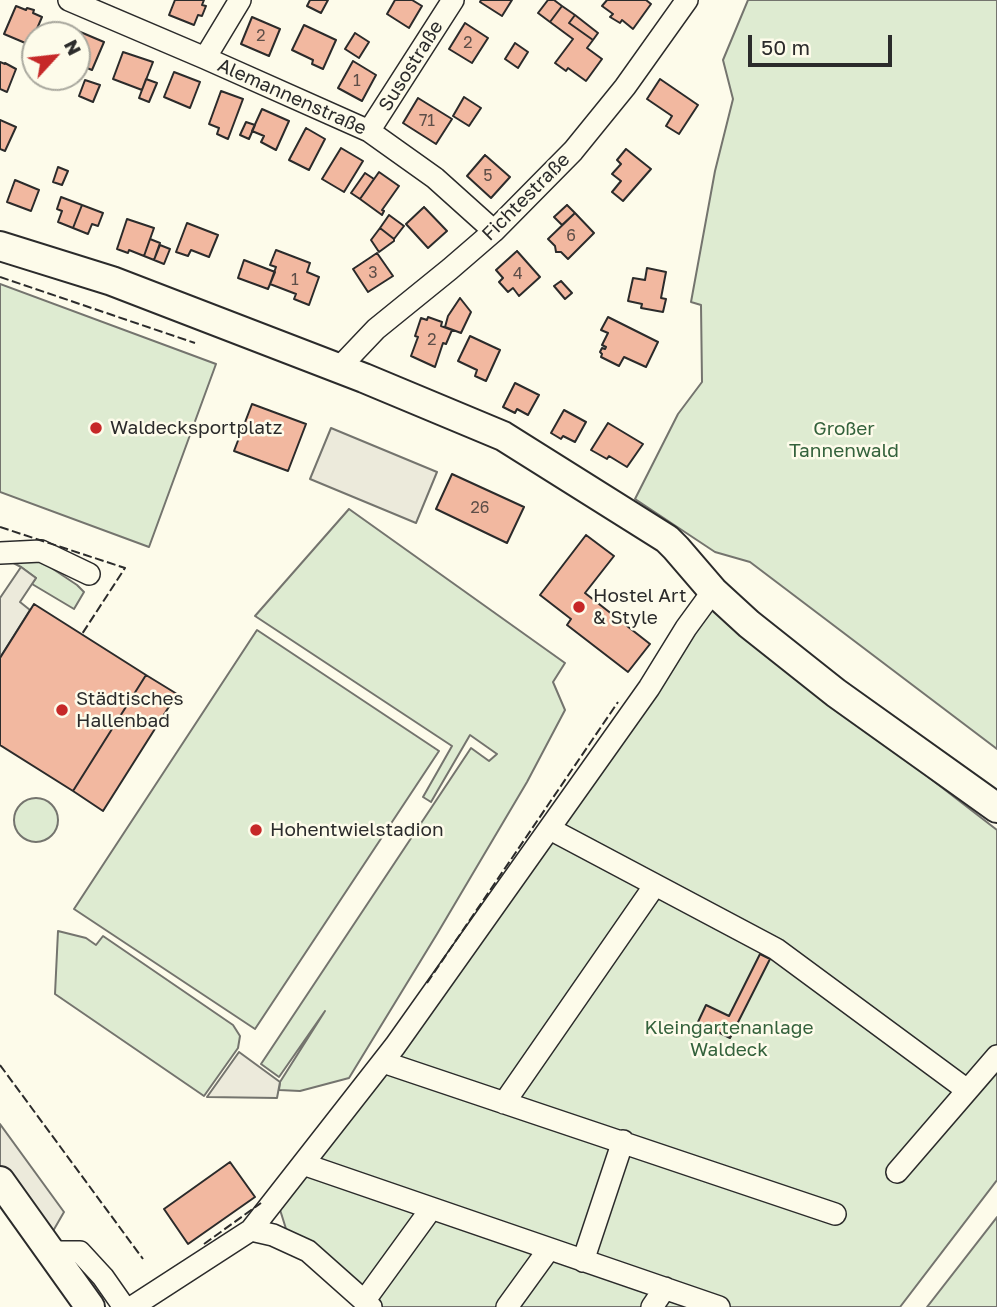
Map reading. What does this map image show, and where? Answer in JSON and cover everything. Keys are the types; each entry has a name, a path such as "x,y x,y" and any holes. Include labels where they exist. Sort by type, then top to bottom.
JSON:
{"main road":[{"path":"0,246 112,281 503,436 667,540 713,591 749,624 836,692 997,808"},
{"path":"0,1181 90,1307"}],"street":[{"name":"Alemannenstraße","path":"69,0 369,131 435,178 494,231"},
{"path":"205,58 240,0"},
{"name":"Susostraße","path":"369,131 453,0"},
{"name":"Fichtestraße","path":"338,369 376,329 494,231 573,151 625,88 687,0"},
{"path":"0,552 41,551 89,573"},
{"path":"132,1307 251,1230 383,1062 649,688 686,628 713,591"},
{"path":"550,829 776,949 967,1090"},
{"path":"504,1103 655,886"},
{"path":"897,1172 997,1056"},
{"path":"383,1062 835,1214"},
{"path":"583,1261 623,1142"},
{"path":"303,1164 719,1307"},
{"path":"251,1230 273,1235 308,1251 370,1300 431,1209"},
{"path":"507,1307 548,1249"},
{"path":"50,1252 80,1252 103,1277 124,1307"},
{"path":"652,1307 665,1288"}],"green space":[{"name":"Großer Tannenwald","path":"748,0 997,0 997,749 750,562 715,552 635,499 678,414 702,382 701,305 691,302 715,171 733,99 723,60"},
{"name":"Waldecksportplatz","path":"0,284 216,364 149,547 0,492"},
{"path":"349,509 565,663 553,682 565,710 527,782 349,1078 300,1091 279,1090 280,1082 325,1011 279,1077 261,1064 471,748 489,761 497,754 470,735 431,802 423,797 452,746 255,616"},
{"path":"35,557 84,592 74,609 32,584 36,578 6,559"},
{"name":"Kleingartenanlage Waldeck","path":"712,610 997,830 997,1180 900,1307 369,1307 287,1232 276,1197"},
{"name":"Hohentwielstadion","path":"257,630 439,751 255,1029 74,909"},
{"path":"36,798 52,804 58,820 52,836 36,842 20,836 14,820 20,804"},
{"path":"58,931 86,938 96,945 103,936 233,1025 240,1036 238,1048 204,1096 55,994"},
{"path":"997,1217 997,1307 927,1307"}],"shaded area":[{"path":"331,428 437,472 416,523 310,479"},
{"path":"21,567 36,578 20,602 30,610 0,658 0,598"},
{"path":"239,1052 280,1082 277,1098 207,1097"},
{"path":"0,1124 64,1212 45,1245 0,1181"}],"building":[{"path":"175,0 204,0 202,5 206,6 194,25 169,15"},
{"path":"310,0 328,0 321,13 307,6"},
{"path":"395,0 412,0 422,6 409,28 387,14"},
{"path":"512,0 502,16 480,2"},
{"path":"548,0 554,0 562,6 550,22 538,13"},
{"path":"607,0 646,0 651,4 633,29 622,20 620,23 610,17 613,14 602,6"},
{"path":"16,6 34,10 33,13 42,17 40,21 21,21 21,41 4,34"},
{"path":"562,6 575,15 569,23 593,40 587,48 602,59 586,81 568,68 566,71 555,63 573,39 550,22"},
{"path":"575,15 598,33 593,40 569,23"},
{"path":"252,17 280,29 269,56 241,44"},
{"path":"465,23 488,38 472,63 449,49"},
{"path":"304,25 336,40 323,69 312,64 313,60 292,50"},
{"path":"355,33 369,42 359,58 345,49"},
{"path":"91,36 104,42 91,70"},
{"path":"515,43 528,52 518,68 505,59"},
{"path":"123,52 153,62 142,90 113,79"},
{"path":"353,61 376,75 362,101 338,88"},
{"path":"0,62 16,69 7,92 0,89"},
{"path":"174,72 200,82 190,108 164,97"},
{"path":"146,79 157,83 149,102 139,98"},
{"path":"660,79 698,105 679,134 666,126 672,116 647,99"},
{"path":"91,82 100,85 93,102 79,96 81,91 91,91"},
{"path":"221,91 243,99 228,139 217,134 219,128 209,124"},
{"path":"464,97 481,108 469,126 453,116"},
{"path":"418,98 452,119 436,144 403,123"},
{"path":"262,109 289,121 276,150 261,142 264,136 252,131"},
{"path":"0,120 16,127 5,151 0,149"},
{"path":"246,122 255,125 249,139 240,135"},
{"path":"306,128 325,139 309,170 289,160"},
{"path":"341,148 363,161 344,192 322,179"},
{"path":"626,149 651,169 623,201 612,192 621,181 612,174 621,164 617,160"},
{"path":"485,155 510,177 491,198 467,176"},
{"path":"58,167 68,171 62,185 53,182"},
{"path":"379,172 399,186 382,210 382,215 360,199"},
{"path":"365,173 374,179 360,199 351,193"},
{"path":"15,180 39,190 31,211 7,202"},
{"path":"61,197 82,205 73,228 58,222 62,211 57,209"},
{"path":"82,205 103,213 98,226 92,224 88,234 73,228"},
{"path":"567,205 575,213 562,225 554,217"},
{"path":"424,207 447,231 428,248 406,224"},
{"path":"575,213 594,233 568,259 561,252 556,252 555,246 548,239"},
{"path":"389,215 404,226 394,239 380,228"},
{"path":"127,219 154,228 144,256 117,249"},
{"path":"187,223 218,235 209,257 191,250 188,256 176,252"},
{"path":"380,228 394,241 379,252 371,240"},
{"path":"150,239 160,243 154,260 144,256"},
{"path":"160,245 170,249 164,264 154,260"},
{"path":"276,250 310,263 307,272 319,277 309,305 294,299 296,294 270,284 276,267 270,265"},
{"path":"517,251 540,277 519,296 513,288 508,292 499,282 503,278 496,270"},
{"path":"377,253 393,276 368,292 353,269"},
{"path":"244,260 275,272 268,289 238,278"},
{"path":"647,268 666,272 661,298 666,299 663,312 641,308 642,304 628,301 633,278 645,280"},
{"path":"561,281 572,293 565,299 554,286"},
{"path":"460,298 471,312 461,333 445,327 448,316"},
{"path":"428,317 442,322 441,326 452,330 446,344 443,343 435,367 411,356 421,318 427,320"},
{"path":"608,317 658,342 646,367 624,357 619,366 601,357 602,348 606,347 602,345 608,333 601,330"},
{"path":"470,336 500,350 486,381 475,376 477,370 458,361"},
{"path":"515,383 539,395 528,415 517,409 515,413 503,407"},
{"path":"252,404 306,424 288,471 234,451"},
{"path":"564,410 586,422 575,442 563,436 561,439 551,433"},
{"path":"608,423 643,444 627,467 609,456 607,459 591,450"},
{"path":"452,474 524,507 507,543 436,509"},
{"name":"Hostel Art & Style","path":"586,535 614,556 585,593 650,644 628,672 567,625 571,619 540,595"},
{"name":"Städtisches Hallenbad","path":"34,604 146,675 73,791 0,745 0,658"},
{"path":"146,675 177,694 103,811 73,791"},
{"path":"760,954 770,959 730,1038 698,1022 706,1005 729,1016"},
{"path":"230,1162 255,1197 188,1244 164,1209"}],"fence":[{"path":"0,277 195,343"},
{"path":"0,527 125,568 82,634"},
{"path":"427,983 618,702"},
{"path":"0,1065 143,1259"},
{"path":"204,1244 261,1203"}],"place":[{"name":"Waldecksportplatz","path":"96,428"},
{"name":"Hostel Art & Style","path":"579,607"},
{"name":"Städtisches Hallenbad","path":"62,710"},
{"name":"Hohentwielstadion","path":"256,830"}]}
